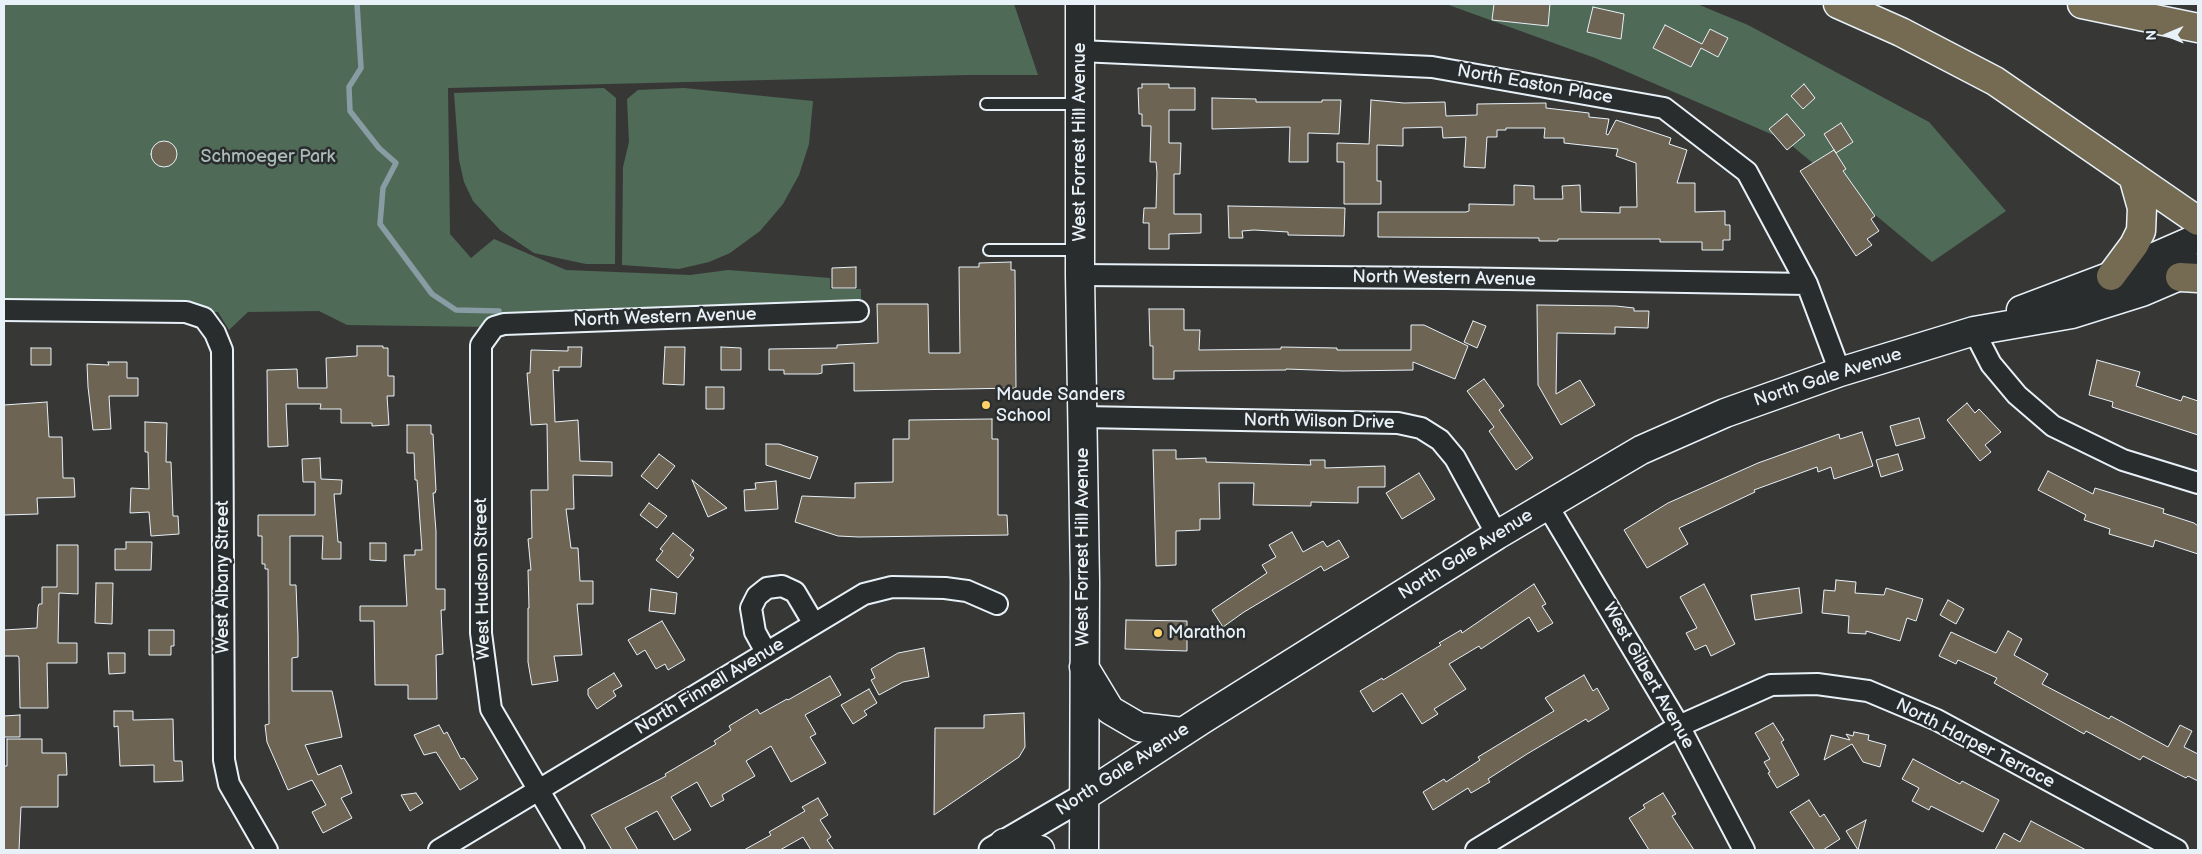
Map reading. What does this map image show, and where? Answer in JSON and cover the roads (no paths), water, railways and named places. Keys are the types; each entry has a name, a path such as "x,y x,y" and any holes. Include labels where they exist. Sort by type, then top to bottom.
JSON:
{"highway":[{"path":"1838,4 1901,32 1994,81 2198,222"},
{"path":"2082,4 2198,28"},
{"path":"2110,276 2134,245 2141,231 2142,208 2133,176"}],"main road":[{"name":"West Forrest Hill Avenue","path":"1080,4 1084,850"},
{"name":"North Gale Avenue","path":"1974,331 2006,315 2110,276 2198,238"},
{"name":"North Gale Avenue","path":"1083,797 1497,535 1641,450 1725,413 1840,372 1974,331 2072,314 2192,274"},
{"path":"1084,666 1110,710 1139,727 1183,732"},
{"path":"998,847 1040,850"}],"street":[{"name":"North Easton Place","path":"1080,51 1432,67 1664,108 1747,172 1807,284 1840,372"},
{"name":"North Western Avenue","path":"1080,263 1446,278 1807,284"},
{"name":"West Albany Street","path":"4,310 186,312 204,318 215,333 222,350 224,760 229,784 267,850"},
{"name":"North Western Avenue","path":"481,345 494,327 504,324 858,311"},
{"path":"1974,331 1996,370 2018,395 2053,426 2123,460 2198,482"},
{"name":"West Hudson Street","path":"481,345 481,633 484,668 491,708 574,850"},
{"name":"North Wilson Drive","path":"1083,417 1398,423 1421,428 1440,440 1454,458 1497,535"},
{"name":"West Gilbert Avenue","path":"1547,505 1679,726 1744,850"},
{"path":"766,652 755,632 751,608 757,596 767,588 782,586 795,592 814,624"},
{"name":"North Finnell Avenue","path":"439,850 864,594 892,587 956,589 976,594 996,604"},
{"name":"North Harper Terrace","path":"1480,849 1679,726 1771,685 1818,684 1868,691 1936,720 2177,850"},
{"name":"North Gale Avenue","path":"998,847 1083,797"}],"lane":[{"path":"986,104 1080,104"},
{"path":"988,250 1080,263"}],"waterway":[{"path":"357,4 361,68 349,87 350,111 379,148 396,163 383,188 380,224 432,294 456,310 499,311"}],"place":[{"name":"Maude Sanders School","path":"986,405"},
{"name":"Marathon","path":"1158,633"}],"park label":[{"name":"Schmoeger Park","path":"268,157"}]}
